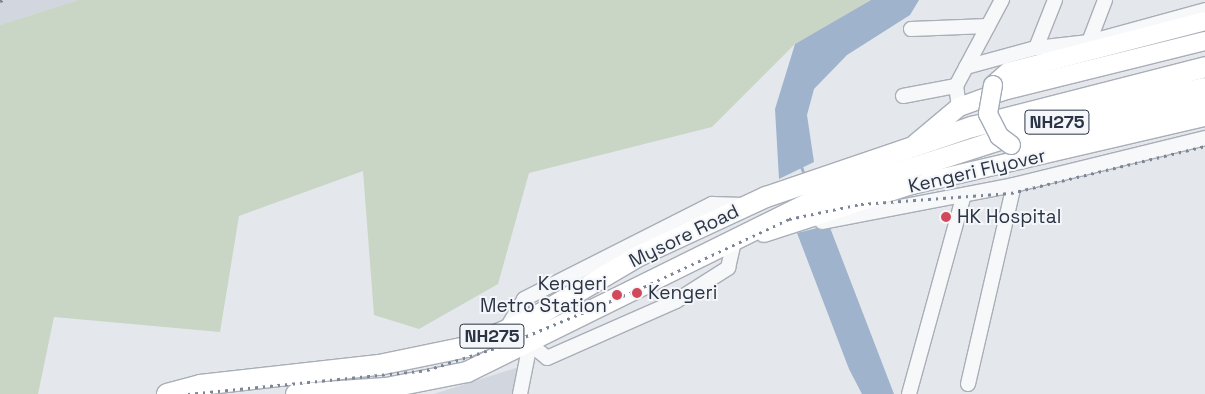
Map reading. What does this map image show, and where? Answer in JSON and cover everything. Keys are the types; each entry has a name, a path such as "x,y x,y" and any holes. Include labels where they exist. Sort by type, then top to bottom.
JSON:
{"highway":[{"name":"Mysore Road","path":"296,394 431,382 530,344 798,209 818,188 915,144 1058,102 1205,68"},
{"name":"Mysore Road","path":"818,188 1075,116 1205,88"},
{"name":"Mysore Road","path":"167,394 200,385 379,366 467,347 504,331 641,255 748,205 798,209"}],"main road":[{"name":"Kengeri Flyover","path":"1202,18 1008,72 994,85 988,100 993,126 1011,145 1031,146 1205,100"},
{"path":"915,144 959,107 1003,91 1205,41"},
{"name":"Kengeri Flyover","path":"798,209 912,185 1205,117"}],"street":[{"path":"959,107 956,86 1002,0"},
{"path":"1036,48 1055,0"},
{"path":"1089,42 1105,0"},
{"path":"966,66 1036,48 1089,42 1202,18"},
{"path":"911,29 988,26"},
{"path":"903,96 956,86"},
{"path":"798,209 815,223 1014,185 1205,138"},
{"path":"968,384 1014,185"},
{"path":"909,394 964,195"},
{"path":"520,394 530,344 546,358 676,301 728,268 734,242"}],"shaded area":[{"path":"0,0 78,0 0,25"},
{"path":"522,366 516,394 434,394"}],"green space":[{"path":"78,0 871,0 795,44 712,127 529,173 498,284 419,329 374,315 363,171 239,216 220,332 54,317 38,394 0,394 0,25"}],"water":[{"path":"871,0 919,0 910,15 847,55 814,89 807,115 814,162 779,179 775,109 795,44"},
{"path":"829,225 894,394 862,394 849,369 797,233"}],"waterway":[{"path":"800,164 805,177"}],"railway":[{"path":"188,394 427,370 505,345 637,290 789,219 861,204 1011,193 1205,146"}],"place":[{"name":"HK Hospital","path":"946,217"},
{"name":"Kengeri","path":"637,293"},
{"name":"Kengeri Metro Station","path":"617,295"}]}
